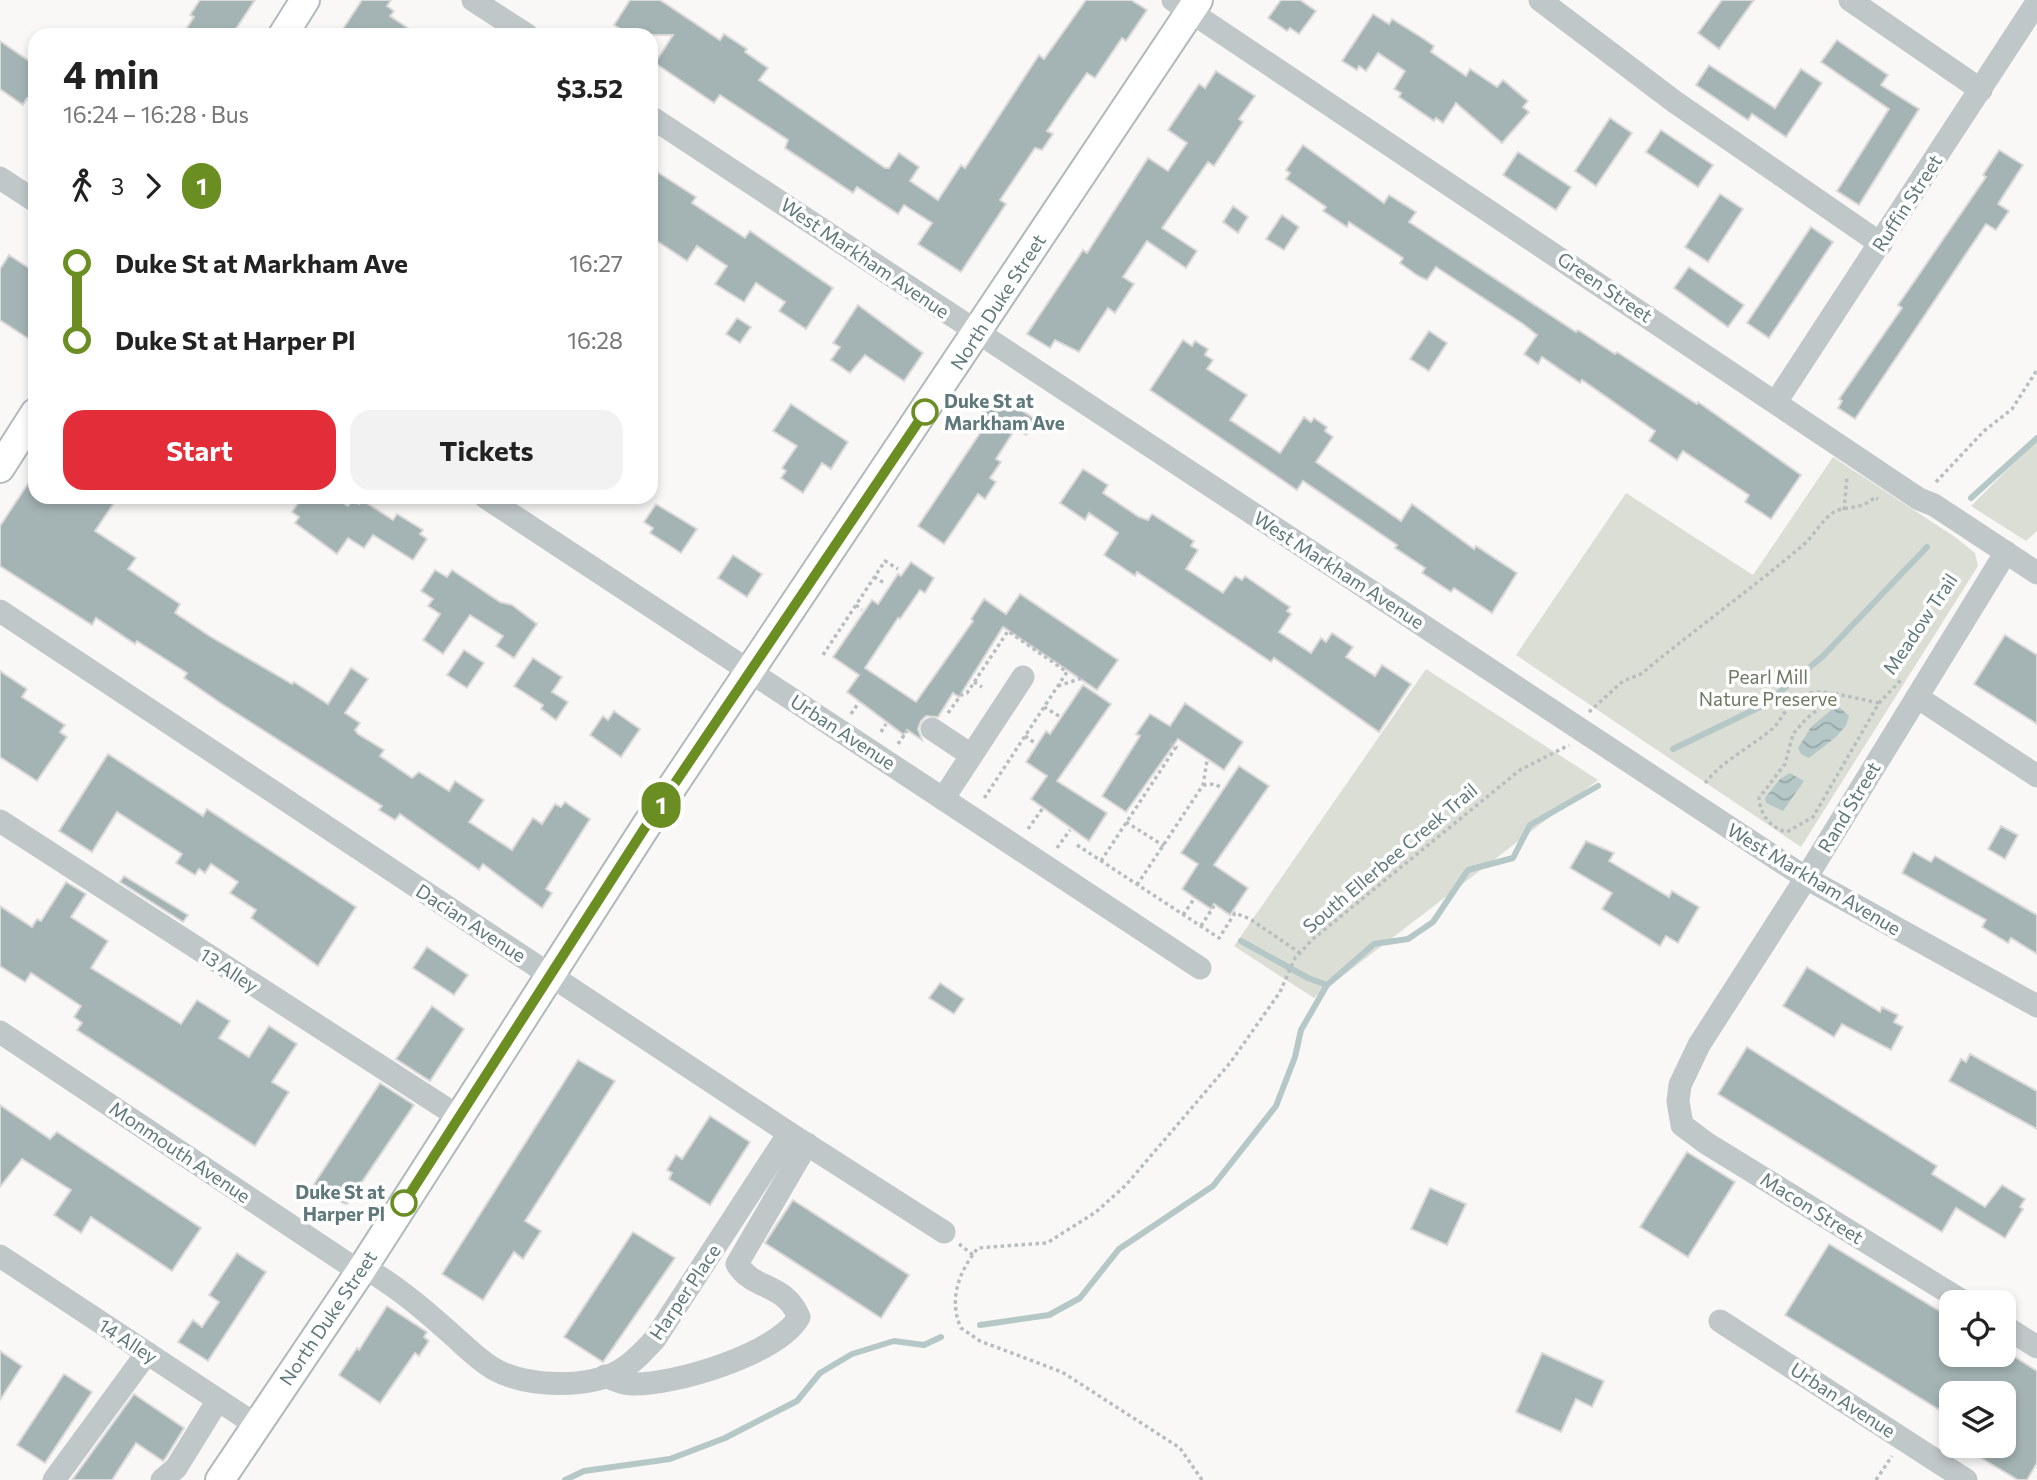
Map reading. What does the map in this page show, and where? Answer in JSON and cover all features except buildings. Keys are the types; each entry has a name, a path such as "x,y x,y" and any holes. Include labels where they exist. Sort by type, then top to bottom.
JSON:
{"main road":[{"path":"287,28 304,0"},
{"name":"North Duke Street","path":"220,1480 362,1269 550,975 966,351 975,331 986,319 1187,4"},
{"path":"0,468 28,424"}],"street":[{"path":"473,0 516,28"},
{"path":"1540,0 1697,118 1881,244"},
{"path":"1850,0 1981,90"},
{"name":"Ruffin Street","path":"1776,402 2037,2"},
{"name":"Green Street","path":"1187,4 1919,499 1934,505 2037,573"},
{"name":"West Markham Avenue","path":"658,122 1806,878 2037,1006"},
{"path":"0,178 28,196"},
{"name":"Urban Avenue","path":"496,504 1200,968"},
{"name":"Rand Street","path":"1678,1101 1680,1085 1699,1045 1806,878 2006,552"},
{"name":"Dacian Avenue","path":"0,611 798,1139 944,1232"},
{"path":"943,799 1028,669"},
{"path":"1917,697 2037,776"},
{"path":"936,726 971,755"},
{"name":"13 Alley","path":"0,821 459,1118"},
{"name":"Monmouth Avenue","path":"0,1032 362,1269"},
{"name":"Macon Street","path":"1678,1101 1682,1125 1706,1143 1945,1290"},
{"path":"605,1376 629,1384 667,1381 752,1355 792,1329 799,1317 792,1300 742,1272 737,1265 798,1139"},
{"name":"Harper Place","path":"362,1269 400,1289 484,1362 505,1374 561,1382 605,1376 617,1372 639,1357 655,1339 798,1139"},
{"name":"14 Alley","path":"0,1256 256,1425"},
{"name":"Urban Avenue","path":"1720,1321 1966,1480"},
{"path":"2016,1334 2037,1347"},
{"path":"62,1477 147,1353"},
{"path":"162,1480 176,1468 218,1400"}],"path":[{"path":"1931,486 1967,448 2012,410 2037,370"},
{"path":"1844,510 1847,471"},
{"path":"1584,720 1589,711 1623,681 1641,674 1811,539 1830,515 1858,509 1875,498 1887,504"},
{"path":"823,655 885,561 898,569"},
{"path":"874,577 886,584"},
{"path":"856,605 862,610"},
{"path":"1028,669 1039,654"},
{"name":"Meadow Trail","path":"1838,694 1805,719 1793,734 1785,764 1759,798 1766,818 1777,830 1787,832 1813,817 1879,703 1906,674"},
{"path":"1058,686 1085,677"},
{"path":"978,807 1064,678"},
{"path":"974,682 982,687"},
{"path":"1705,783 1724,762 1775,727 1796,698 1819,691 1879,703"},
{"path":"936,726 959,698"},
{"path":"1044,707 1059,716"},
{"path":"893,752 906,731"},
{"path":"1025,737 1035,743"},
{"path":"1101,861 1175,747 1170,744"},
{"name":"South Ellerbee Creek Trail","path":"1202,1480 1180,1448 1062,1371 980,1341 961,1328 954,1298 967,1261 978,1248 1047,1243 1096,1212 1126,1185 1230,1063 1280,992 1295,958 1313,939 1520,770 1568,747"},
{"path":"1138,885 1203,785 1207,761"},
{"path":"1203,785 1215,783 1222,788"},
{"path":"1023,837 1043,808"},
{"path":"1126,822 1164,846"},
{"path":"1052,856 1070,830"},
{"path":"1077,845 1219,938 1235,913 1250,919 1300,953"},
{"path":"1183,915 1196,896"},
{"path":"1201,926 1214,906"},
{"path":"1875,1480 1887,1462"}],"green space":[{"path":"2037,440 2037,531 2026,541 1971,506"},
{"name":"Pearl Mill Nature Preserve","path":"1833,457 1955,537 1975,553 1978,566 1801,847 1516,655 1626,493 1753,575"},
{"path":"1426,669 1598,780 1314,998 1234,946"}],"water":[{"path":"1837,705 1849,716 1846,725 1836,737 1809,758 1801,754 1798,748 1811,727"},
{"path":"1790,773 1804,781 1783,811 1766,803 1765,798 1780,779"}],"waterway":[{"path":"1971,498 2037,438"},
{"path":"1673,749 1764,705 1822,657 1927,547"},
{"path":"980,1325 1049,1315 1080,1298 1119,1249 1213,1186 1276,1106 1295,1057 1301,1030 1327,985 1374,944 1408,939 1433,922 1468,870 1513,858 1530,825 1598,786"},
{"path":"1241,941 1308,978 1327,985"},
{"path":"565,1480 584,1471 670,1459 725,1438 797,1401 820,1373 852,1354 894,1341 924,1345 941,1337"}],"bus line":[{"name":"1","path":"404,1203 646,826 925,412"}],"place":[{"name":"Duke St at Markham Ave","path":"925,412"},
{"name":"Duke St at Harper Pl","path":"404,1203"}]}
